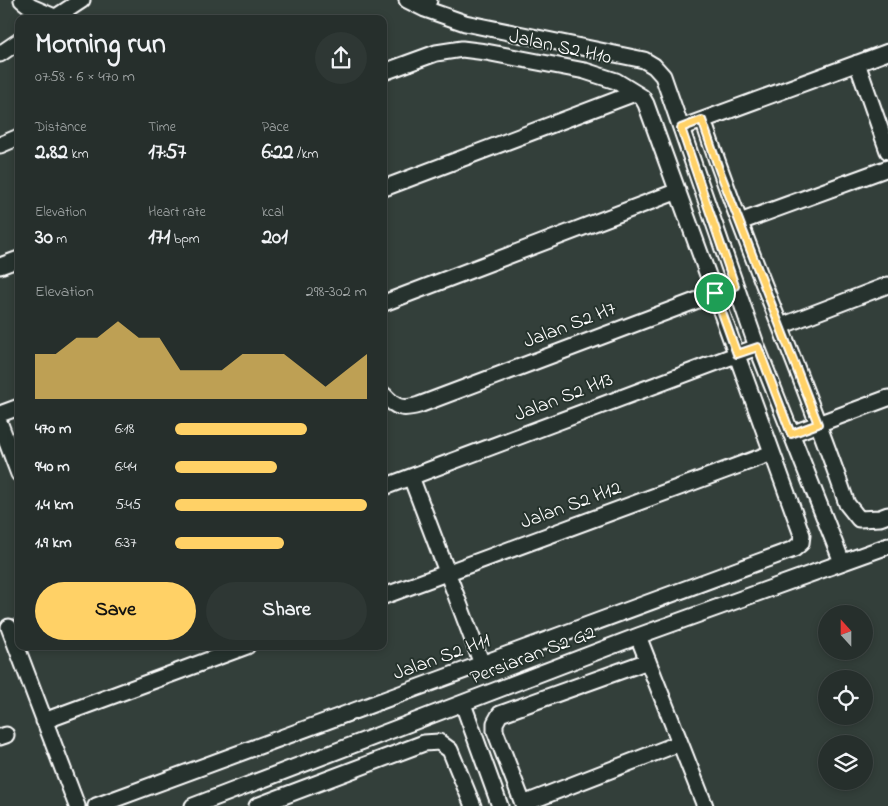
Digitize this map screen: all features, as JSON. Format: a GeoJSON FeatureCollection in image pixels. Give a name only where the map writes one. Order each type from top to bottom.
{"type":"FeatureCollection","features":[{"type":"Feature","properties":{"kind":"street"},"geometry":{"type":"LineString","coordinates":[[22,0],[31,7],[48,15]]}},
{"type":"Feature","properties":{"kind":"street"},"geometry":{"type":"LineString","coordinates":[[60,15],[82,0]]}},
{"type":"Feature","properties":{"kind":"street"},"geometry":{"type":"LineString","coordinates":[[407,0],[427,5],[465,23],[644,60],[654,66],[663,76],[735,286],[842,562]]}},
{"type":"Feature","properties":{"kind":"street"},"geometry":{"type":"LineString","coordinates":[[0,54],[15,44]]}},
{"type":"Feature","properties":{"kind":"street","name":"Jalan S2 H10"},"geometry":{"type":"LineString","coordinates":[[387,71],[436,53],[462,49],[585,71],[616,80],[642,97],[678,191],[802,535],[801,543]]}},
{"type":"Feature","properties":{"kind":"street"},"geometry":{"type":"LineString","coordinates":[[681,128],[888,52]]}},
{"type":"Feature","properties":{"kind":"street"},"geometry":{"type":"LineString","coordinates":[[857,63],[888,151]]}},
{"type":"Feature","properties":{"kind":"street"},"geometry":{"type":"LineString","coordinates":[[387,187],[635,93]]}},
{"type":"Feature","properties":{"kind":"street"},"geometry":{"type":"LineString","coordinates":[[702,120],[720,172],[781,326],[813,426],[847,504],[859,518],[880,518],[888,515]]}},
{"type":"Feature","properties":{"kind":"street"},"geometry":{"type":"LineString","coordinates":[[0,144],[15,138]]}},
{"type":"Feature","properties":{"kind":"street"},"geometry":{"type":"LineString","coordinates":[[740,222],[888,168]]}},
{"type":"Feature","properties":{"kind":"street"},"geometry":{"type":"LineString","coordinates":[[387,302],[678,191]]}},
{"type":"Feature","properties":{"kind":"street"},"geometry":{"type":"LineString","coordinates":[[0,266],[15,260]]}},
{"type":"Feature","properties":{"kind":"street"},"geometry":{"type":"LineString","coordinates":[[781,326],[888,285]]}},
{"type":"Feature","properties":{"kind":"street","name":"Jalan S2 H7"},"geometry":{"type":"LineString","coordinates":[[387,398],[399,407],[407,408],[419,405],[735,286]]}},
{"type":"Feature","properties":{"kind":"street","name":"Jalan S2 H13"},"geometry":{"type":"LineString","coordinates":[[387,486],[758,347]]}},
{"type":"Feature","properties":{"kind":"street"},"geometry":{"type":"LineString","coordinates":[[791,434],[888,398]]}},
{"type":"Feature","properties":{"kind":"street"},"geometry":{"type":"LineString","coordinates":[[0,414],[15,408]]}},
{"type":"Feature","properties":{"kind":"street"},"geometry":{"type":"LineString","coordinates":[[0,424],[15,463]]}},
{"type":"Feature","properties":{"kind":"street","name":"Jalan S2 H12"},"geometry":{"type":"LineString","coordinates":[[387,595],[772,453]]}},
{"type":"Feature","properties":{"kind":"street"},"geometry":{"type":"LineString","coordinates":[[411,476],[482,664]]}},
{"type":"Feature","properties":{"kind":"street","name":"Jalan S2 H11"},"geometry":{"type":"LineString","coordinates":[[96,806],[794,549],[801,543]]}},
{"type":"Feature","properties":{"kind":"street","name":"Persiaran S2 G2"},"geometry":{"type":"LineString","coordinates":[[197,805],[638,636],[888,546]]}},
{"type":"Feature","properties":{"kind":"street"},"geometry":{"type":"LineString","coordinates":[[9,627],[15,643]]}},
{"type":"Feature","properties":{"kind":"street"},"geometry":{"type":"LineString","coordinates":[[638,636],[705,806]]}},
{"type":"Feature","properties":{"kind":"street"},"geometry":{"type":"LineString","coordinates":[[18,650],[77,806]]}},
{"type":"Feature","properties":{"kind":"street"},"geometry":{"type":"LineString","coordinates":[[44,721],[236,650]]}},
{"type":"Feature","properties":{"kind":"street"},"geometry":{"type":"LineString","coordinates":[[648,661],[500,714],[495,723],[495,731],[523,805],[680,743]]}},
{"type":"Feature","properties":{"kind":"street"},"geometry":{"type":"LineString","coordinates":[[463,704],[500,806]]}},
{"type":"Feature","properties":{"kind":"street"},"geometry":{"type":"LineString","coordinates":[[256,806],[424,743],[439,742],[450,750],[472,806]]}},
{"type":"Feature","properties":{"kind":"route"},"geometry":{"type":"LineString","coordinates":[[702,120],[720,172],[818,424],[791,434],[758,347],[737,354],[715,293],[735,286],[681,128],[702,120]]}}]}
